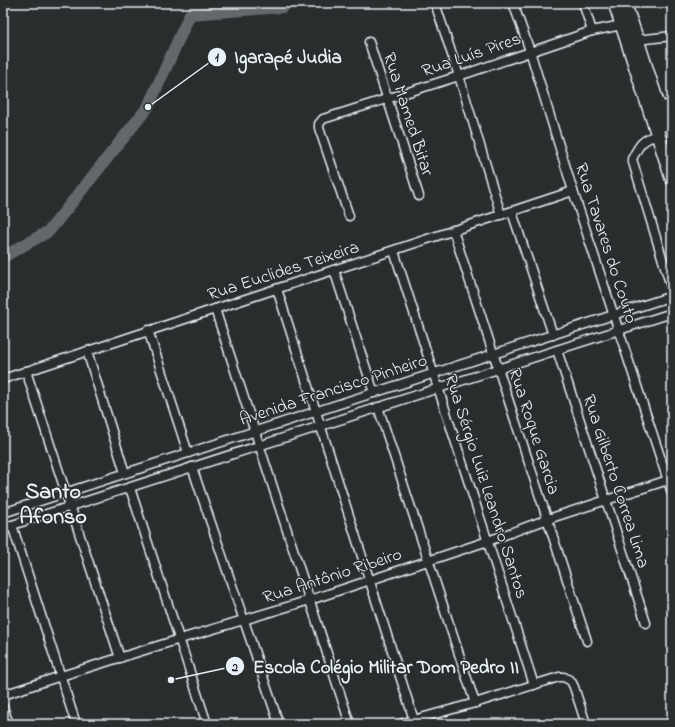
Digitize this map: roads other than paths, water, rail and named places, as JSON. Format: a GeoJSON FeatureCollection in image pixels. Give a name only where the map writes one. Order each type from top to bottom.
{"type":"FeatureCollection","features":[{"type":"Feature","properties":{"kind":"highway"},"geometry":{"type":"LineString","coordinates":[[615,3],[672,178]]}},
{"type":"Feature","properties":{"kind":"highway"},"geometry":{"type":"LineString","coordinates":[[624,3],[672,151]]}},
{"type":"Feature","properties":{"kind":"street"},"geometry":{"type":"LineString","coordinates":[[434,3],[459,76],[501,215]]}},
{"type":"Feature","properties":{"kind":"street","name":"Rua Tavares do Couto"},"geometry":{"type":"LineString","coordinates":[[513,3],[530,51],[573,192],[672,493]]}},
{"type":"Feature","properties":{"kind":"street"},"geometry":{"type":"LineString","coordinates":[[583,3],[592,31]]}},
{"type":"Feature","properties":{"kind":"street","name":"Rua Luís Pires"},"geometry":{"type":"LineString","coordinates":[[349,216],[319,126],[323,119],[459,76],[592,31],[622,25]]}},
{"type":"Feature","properties":{"kind":"street"},"geometry":{"type":"LineString","coordinates":[[637,40],[672,36]]}},
{"type":"Feature","properties":{"kind":"street","name":"Rua Mamed Bitar"},"geometry":{"type":"LineString","coordinates":[[369,42],[419,196]]}},
{"type":"Feature","properties":{"kind":"street"},"geometry":{"type":"LineString","coordinates":[[658,107],[672,104]]}},
{"type":"Feature","properties":{"kind":"street"},"geometry":{"type":"LineString","coordinates":[[658,134],[644,140],[638,147],[632,159],[672,290]]}},
{"type":"Feature","properties":{"kind":"street","name":"Rua Euclides Teixeira"},"geometry":{"type":"LineString","coordinates":[[3,378],[573,192]]}},
{"type":"Feature","properties":{"kind":"street"},"geometry":{"type":"LineString","coordinates":[[512,212],[553,335]]}},
{"type":"Feature","properties":{"kind":"street","name":"Rua Roque Garcia"},"geometry":{"type":"LineString","coordinates":[[453,230],[587,641]]}},
{"type":"Feature","properties":{"kind":"street","name":"Rua Sérgio Luiz Leandro Santos"},"geometry":{"type":"LineString","coordinates":[[394,250],[534,685]]}},
{"type":"Feature","properties":{"kind":"street"},"geometry":{"type":"LineString","coordinates":[[334,270],[374,393]]}},
{"type":"Feature","properties":{"kind":"street"},"geometry":{"type":"LineString","coordinates":[[277,289],[414,720]]}},
{"type":"Feature","properties":{"kind":"street","name":"Avenida Francisco Pinheiro"},"geometry":{"type":"LineString","coordinates":[[4,510],[125,474],[672,296]]}},
{"type":"Feature","properties":{"kind":"street"},"geometry":{"type":"LineString","coordinates":[[215,309],[350,724]]}},
{"type":"Feature","properties":{"kind":"street","name":"Avenida Francisco Pinheiro"},"geometry":{"type":"LineString","coordinates":[[3,528],[672,313]]}},
{"type":"Feature","properties":{"kind":"street"},"geometry":{"type":"LineString","coordinates":[[148,330],[188,453]]}},
{"type":"Feature","properties":{"kind":"street","name":"Rua Gilberto Correa Lima"},"geometry":{"type":"LineString","coordinates":[[557,350],[646,623]]}},
{"type":"Feature","properties":{"kind":"street"},"geometry":{"type":"LineString","coordinates":[[87,351],[125,474]]}},
{"type":"Feature","properties":{"kind":"street"},"geometry":{"type":"LineString","coordinates":[[26,371],[120,658]]}},
{"type":"Feature","properties":{"kind":"street"},"geometry":{"type":"LineString","coordinates":[[378,407],[475,703]]}},
{"type":"Feature","properties":{"kind":"street"},"geometry":{"type":"LineString","coordinates":[[192,467],[279,724]]}},
{"type":"Feature","properties":{"kind":"street","name":"Rua Antônio Ribeiro"},"geometry":{"type":"LineString","coordinates":[[3,695],[310,600],[668,480]]}},
{"type":"Feature","properties":{"kind":"street"},"geometry":{"type":"LineString","coordinates":[[130,488],[207,724]]}},
{"type":"Feature","properties":{"kind":"street"},"geometry":{"type":"LineString","coordinates":[[12,526],[76,724]]}},
{"type":"Feature","properties":{"kind":"street"},"geometry":{"type":"LineString","coordinates":[[399,724],[414,720],[425,720],[475,703],[564,677],[571,681],[574,687],[586,724]]}},
{"type":"Feature","properties":{"kind":"street"},"geometry":{"type":"LineString","coordinates":[[3,708],[9,724]]}},
{"type":"Feature","properties":{"kind":"waterway"},"geometry":{"type":"LineString","coordinates":[[3,257],[49,231],[148,107],[190,14],[283,7],[284,3]]}},
{"type":"Feature","properties":{"kind":"place","name":"Igarapé Judia"},"geometry":{"type":"Point","coordinates":[148,107]}},
{"type":"Feature","properties":{"kind":"place","name":"Escola Colégio Militar Dom Pedro II"},"geometry":{"type":"Point","coordinates":[171,680]}},
{"type":"Feature","properties":{"kind":"district","name":"Santo Afonso"},"geometry":{"type":"Point","coordinates":[53,502]}}]}
